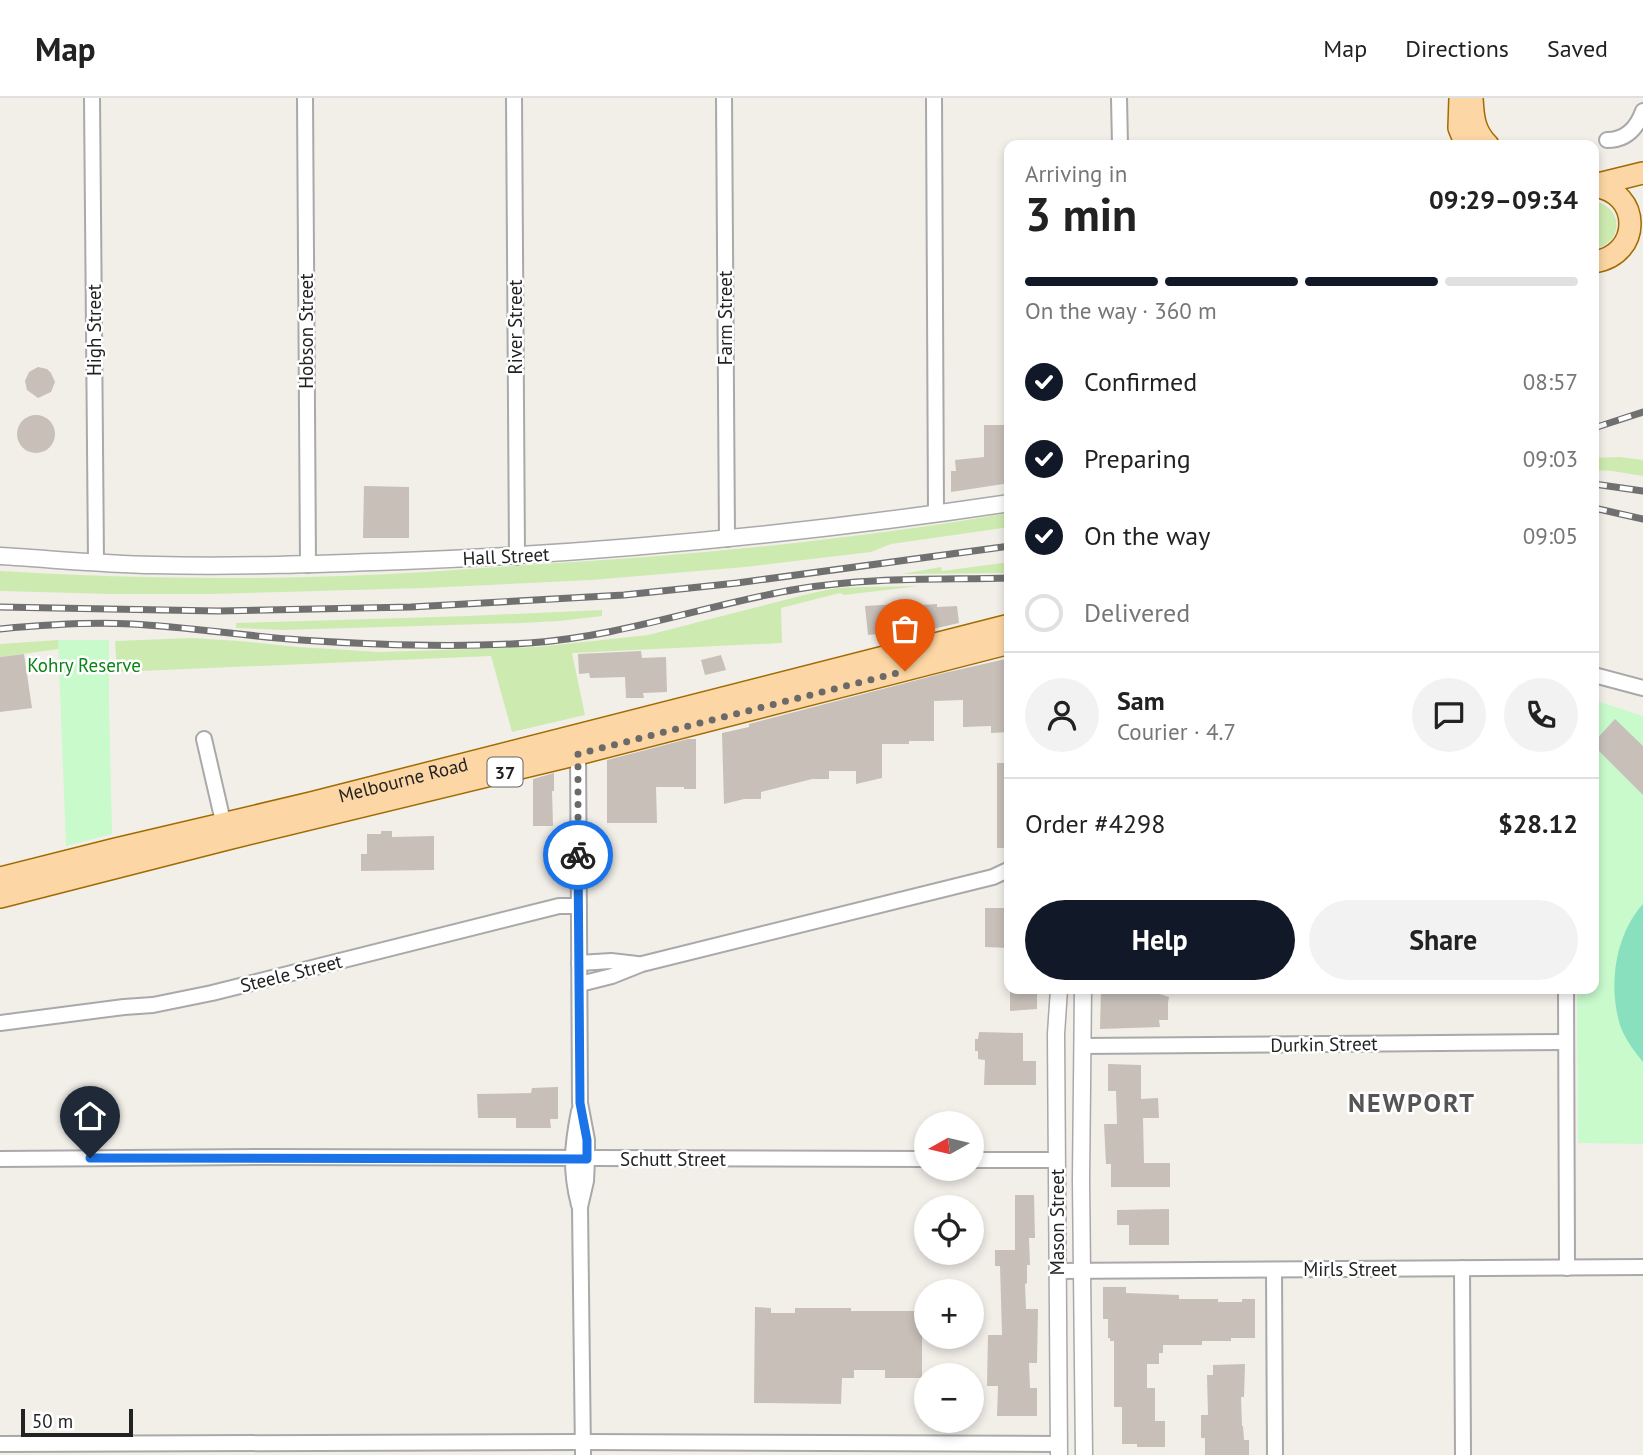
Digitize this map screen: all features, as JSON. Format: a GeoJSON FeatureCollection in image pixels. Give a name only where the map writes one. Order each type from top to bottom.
{"type":"FeatureCollection","features":[{"type":"Feature","properties":{"kind":"main road"},"geometry":{"type":"LineString","coordinates":[[1460,98],[1462,140]]}},
{"type":"Feature","properties":{"kind":"main road"},"geometry":{"type":"LineString","coordinates":[[1472,98],[1476,129],[1484,140]]}},
{"type":"Feature","properties":{"kind":"main road"},"geometry":{"type":"LineString","coordinates":[[1599,185],[1643,173]]}},
{"type":"Feature","properties":{"kind":"main road"},"geometry":{"type":"LineString","coordinates":[[1599,187],[1612,191],[1623,201],[1630,219],[1629,234]]}},
{"type":"Feature","properties":{"kind":"main road"},"geometry":{"type":"LineString","coordinates":[[1599,263],[1620,249],[1643,206]]}},
{"type":"Feature","properties":{"kind":"main road","name":"Melbourne Road"},"geometry":{"type":"LineString","coordinates":[[578,745],[1004,627]]}},
{"type":"Feature","properties":{"kind":"main road","name":"Melbourne Road"},"geometry":{"type":"LineString","coordinates":[[0,897],[225,831],[1004,644]]}},
{"type":"Feature","properties":{"kind":"main road","name":"Melbourne Road"},"geometry":{"type":"LineString","coordinates":[[0,878],[116,849],[225,831]]}},
{"type":"Feature","properties":{"kind":"street","name":"High Street"},"geometry":{"type":"LineString","coordinates":[[92,98],[96,562]]}},
{"type":"Feature","properties":{"kind":"street","name":"Hobson Street"},"geometry":{"type":"LineString","coordinates":[[305,98],[308,565]]}},
{"type":"Feature","properties":{"kind":"street","name":"River Street"},"geometry":{"type":"LineString","coordinates":[[514,98],[517,556]]}},
{"type":"Feature","properties":{"kind":"street","name":"Farm Street"},"geometry":{"type":"LineString","coordinates":[[724,98],[727,539]]}},
{"type":"Feature","properties":{"kind":"street"},"geometry":{"type":"LineString","coordinates":[[934,98],[936,514]]}},
{"type":"Feature","properties":{"kind":"street"},"geometry":{"type":"LineString","coordinates":[[1119,98],[1120,140]]}},
{"type":"Feature","properties":{"kind":"street"},"geometry":{"type":"LineString","coordinates":[[1608,140],[1627,135],[1639,121],[1643,111]]}},
{"type":"Feature","properties":{"kind":"street","name":"Hall Street"},"geometry":{"type":"LineString","coordinates":[[0,556],[153,565],[308,565],[517,556],[727,539],[1004,504]]}},
{"type":"Feature","properties":{"kind":"street"},"geometry":{"type":"LineString","coordinates":[[1599,676],[1643,688]]}},
{"type":"Feature","properties":{"kind":"street"},"geometry":{"type":"LineString","coordinates":[[204,739],[225,831]]}},
{"type":"Feature","properties":{"kind":"street"},"geometry":{"type":"LineString","coordinates":[[578,745],[580,1103],[573,1140],[580,1159],[573,1180],[580,1207],[583,1449]]}},
{"type":"Feature","properties":{"kind":"street"},"geometry":{"type":"LineString","coordinates":[[993,877],[1004,872]]}},
{"type":"Feature","properties":{"kind":"street"},"geometry":{"type":"LineString","coordinates":[[580,984],[612,976],[642,964],[1004,876]]}},
{"type":"Feature","properties":{"kind":"street","name":"Steele Street"},"geometry":{"type":"LineString","coordinates":[[0,1023],[153,1005],[212,993],[559,906],[579,905]]}},
{"type":"Feature","properties":{"kind":"street"},"geometry":{"type":"LineString","coordinates":[[579,962],[642,964]]}},
{"type":"Feature","properties":{"kind":"street","name":"Mason Street"},"geometry":{"type":"LineString","coordinates":[[1059,994],[1056,1020],[1059,1450]]}},
{"type":"Feature","properties":{"kind":"street","name":"Mason Street"},"geometry":{"type":"LineString","coordinates":[[1083,994],[1084,1455]]}},
{"type":"Feature","properties":{"kind":"street"},"geometry":{"type":"LineString","coordinates":[[1566,994],[1567,1268]]}},
{"type":"Feature","properties":{"kind":"street","name":"Durkin Street"},"geometry":{"type":"LineString","coordinates":[[1082,1046],[1566,1042]]}},
{"type":"Feature","properties":{"kind":"street","name":"Schutt Street"},"geometry":{"type":"LineString","coordinates":[[0,1158],[914,1159]]}},
{"type":"Feature","properties":{"kind":"street"},"geometry":{"type":"LineString","coordinates":[[984,1160],[1057,1160]]}},
{"type":"Feature","properties":{"kind":"street","name":"Mirls Street"},"geometry":{"type":"LineString","coordinates":[[1057,1271],[1643,1267]]}},
{"type":"Feature","properties":{"kind":"street"},"geometry":{"type":"LineString","coordinates":[[1462,1268],[1463,1455]]}},
{"type":"Feature","properties":{"kind":"street"},"geometry":{"type":"LineString","coordinates":[[1274,1270],[1275,1455]]}},
{"type":"Feature","properties":{"kind":"street"},"geometry":{"type":"LineString","coordinates":[[0,1444],[1059,1450]]}},
{"type":"Feature","properties":{"kind":"green space"},"geometry":{"type":"Polygon","coordinates":[[[1599,203],[1611,210],[1616,225],[1611,240],[1599,247],[1599,203]]]}},
{"type":"Feature","properties":{"kind":"green space"},"geometry":{"type":"Polygon","coordinates":[[[1599,458],[1643,460],[1643,476],[1599,470],[1599,458]]]}},
{"type":"Feature","properties":{"kind":"green space"},"geometry":{"type":"Polygon","coordinates":[[[1004,514],[1004,528],[891,544],[871,552],[745,567],[592,580],[212,594],[0,591],[0,571],[214,578],[412,573],[648,557],[890,531],[1004,514]]]}},
{"type":"Feature","properties":{"kind":"green space"},"geometry":{"type":"Polygon","coordinates":[[[1004,563],[1004,573],[902,574],[941,567],[942,571],[1004,563]]]}},
{"type":"Feature","properties":{"kind":"green space"},"geometry":{"type":"Polygon","coordinates":[[[919,586],[844,595],[840,593],[781,608],[782,643],[572,653],[585,715],[512,732],[491,656],[117,672],[115,641],[191,638],[380,652],[537,647],[648,635],[837,588],[919,586]]]}},
{"type":"Feature","properties":{"kind":"green space"},"geometry":{"type":"Polygon","coordinates":[[[602,610],[602,616],[522,623],[283,630],[236,628],[236,623],[602,610]]]}},
{"type":"Feature","properties":{"kind":"green space"},"geometry":{"type":"Polygon","coordinates":[[[58,640],[59,649],[0,657],[0,644],[58,640]]]}},
{"type":"Feature","properties":{"kind":"green space","name":"Kohry Reserve"},"geometry":{"type":"Polygon","coordinates":[[[58,640],[109,640],[112,834],[66,846],[58,640]]]}},
{"type":"Feature","properties":{"kind":"green space"},"geometry":{"type":"Polygon","coordinates":[[[1599,702],[1643,716],[1643,1144],[1578,1143],[1577,994],[1599,994],[1599,702]]]}},
{"type":"Feature","properties":{"kind":"green space"},"geometry":{"type":"Polygon","coordinates":[[[1643,904],[1643,1062],[1620,1025],[1616,1010],[1615,977],[1620,945],[1633,916],[1643,904]]]}},
{"type":"Feature","properties":{"kind":"building"},"geometry":{"type":"Polygon","coordinates":[[[38,367],[47,369],[55,382],[51,392],[38,398],[27,390],[25,381],[29,372],[38,367]]]}},
{"type":"Feature","properties":{"kind":"building"},"geometry":{"type":"Polygon","coordinates":[[[36,415],[49,421],[55,434],[49,447],[36,453],[23,447],[17,434],[23,421],[36,415]]]}},
{"type":"Feature","properties":{"kind":"building"},"geometry":{"type":"Polygon","coordinates":[[[984,425],[1004,425],[1004,484],[951,492],[951,471],[956,471],[955,460],[984,457],[984,425]]]}},
{"type":"Feature","properties":{"kind":"building"},"geometry":{"type":"Polygon","coordinates":[[[364,486],[409,487],[409,538],[363,538],[364,486]]]}},
{"type":"Feature","properties":{"kind":"building"},"geometry":{"type":"Polygon","coordinates":[[[897,604],[900,637],[879,642],[878,634],[868,635],[865,606],[897,604]]]}},
{"type":"Feature","properties":{"kind":"building"},"geometry":{"type":"Polygon","coordinates":[[[937,604],[937,607],[957,606],[959,623],[924,631],[922,605],[937,604]]]}},
{"type":"Feature","properties":{"kind":"building"},"geometry":{"type":"Polygon","coordinates":[[[641,651],[642,658],[666,657],[667,692],[643,693],[644,698],[626,698],[625,677],[590,678],[589,673],[579,674],[578,654],[641,651]]]}},
{"type":"Feature","properties":{"kind":"building"},"geometry":{"type":"Polygon","coordinates":[[[24,654],[32,708],[0,712],[0,657],[24,654]]]}},
{"type":"Feature","properties":{"kind":"building"},"geometry":{"type":"Polygon","coordinates":[[[721,655],[726,670],[705,675],[701,660],[721,655]]]}},
{"type":"Feature","properties":{"kind":"building"},"geometry":{"type":"Polygon","coordinates":[[[1004,659],[1004,732],[991,733],[991,726],[963,727],[963,700],[934,701],[934,741],[882,744],[882,778],[856,784],[856,771],[829,771],[829,779],[812,779],[761,792],[761,799],[744,799],[724,804],[722,733],[1004,659]]]}},
{"type":"Feature","properties":{"kind":"building"},"geometry":{"type":"Polygon","coordinates":[[[1615,719],[1643,746],[1643,795],[1599,751],[1599,737],[1615,719]]]}},
{"type":"Feature","properties":{"kind":"building"},"geometry":{"type":"Polygon","coordinates":[[[696,739],[696,789],[656,787],[657,823],[607,823],[607,760],[696,739]]]}},
{"type":"Feature","properties":{"kind":"building"},"geometry":{"type":"Polygon","coordinates":[[[997,763],[1004,763],[1004,848],[997,848],[997,763]]]}},
{"type":"Feature","properties":{"kind":"building"},"geometry":{"type":"Polygon","coordinates":[[[554,773],[553,826],[533,826],[533,779],[554,773]]]}},
{"type":"Feature","properties":{"kind":"building"},"geometry":{"type":"Polygon","coordinates":[[[381,831],[392,831],[392,837],[434,836],[434,870],[361,871],[361,854],[367,854],[367,834],[381,834],[381,831]]]}},
{"type":"Feature","properties":{"kind":"building"},"geometry":{"type":"Polygon","coordinates":[[[985,908],[1004,908],[1004,948],[985,947],[985,908]]]}},
{"type":"Feature","properties":{"kind":"building"},"geometry":{"type":"Polygon","coordinates":[[[1010,994],[1037,994],[1037,1009],[1010,1011],[1010,994]]]}},
{"type":"Feature","properties":{"kind":"building"},"geometry":{"type":"Polygon","coordinates":[[[1101,994],[1159,994],[1169,997],[1168,1020],[1159,1020],[1160,1027],[1100,1029],[1101,994]]]}},
{"type":"Feature","properties":{"kind":"building"},"geometry":{"type":"Polygon","coordinates":[[[979,1032],[1023,1033],[1023,1061],[1036,1061],[1036,1085],[984,1085],[985,1060],[978,1059],[978,1051],[975,1051],[975,1039],[978,1039],[979,1032]]]}},
{"type":"Feature","properties":{"kind":"building"},"geometry":{"type":"Polygon","coordinates":[[[1108,1064],[1141,1065],[1141,1099],[1158,1098],[1159,1118],[1143,1118],[1144,1163],[1170,1163],[1170,1187],[1111,1187],[1111,1164],[1106,1164],[1104,1124],[1117,1124],[1116,1091],[1108,1091],[1108,1064]]]}},
{"type":"Feature","properties":{"kind":"building"},"geometry":{"type":"Polygon","coordinates":[[[558,1087],[558,1119],[550,1119],[551,1128],[516,1128],[516,1118],[478,1118],[477,1094],[531,1093],[532,1088],[558,1087]]]}},
{"type":"Feature","properties":{"kind":"building"},"geometry":{"type":"Polygon","coordinates":[[[1015,1195],[1034,1195],[1035,1238],[1029,1238],[1030,1265],[1027,1265],[1025,1284],[1026,1309],[1038,1309],[1037,1363],[1029,1363],[1030,1388],[1037,1388],[1037,1416],[997,1416],[998,1386],[987,1386],[988,1335],[1002,1335],[1000,1266],[995,1266],[995,1250],[1015,1250],[1015,1195]]]}},
{"type":"Feature","properties":{"kind":"building"},"geometry":{"type":"Polygon","coordinates":[[[1169,1209],[1169,1245],[1129,1245],[1129,1225],[1117,1225],[1117,1210],[1169,1209]]]}},
{"type":"Feature","properties":{"kind":"building"},"geometry":{"type":"Polygon","coordinates":[[[1103,1287],[1126,1287],[1126,1293],[1179,1295],[1179,1299],[1242,1302],[1242,1299],[1255,1299],[1255,1338],[1202,1341],[1202,1345],[1163,1345],[1163,1353],[1159,1353],[1159,1364],[1147,1364],[1147,1388],[1155,1388],[1155,1421],[1165,1421],[1165,1447],[1122,1444],[1122,1407],[1114,1407],[1114,1341],[1108,1338],[1108,1319],[1103,1319],[1103,1287]]]}},
{"type":"Feature","properties":{"kind":"building"},"geometry":{"type":"Polygon","coordinates":[[[755,1307],[771,1308],[771,1313],[795,1313],[795,1308],[914,1311],[914,1349],[922,1349],[922,1363],[914,1363],[914,1378],[885,1378],[885,1370],[854,1370],[854,1378],[842,1378],[841,1404],[754,1403],[755,1307]]]}},
{"type":"Feature","properties":{"kind":"building"},"geometry":{"type":"Polygon","coordinates":[[[1245,1364],[1244,1397],[1241,1397],[1242,1426],[1244,1440],[1249,1440],[1249,1455],[1205,1455],[1205,1438],[1201,1438],[1201,1415],[1208,1415],[1207,1375],[1213,1375],[1213,1365],[1245,1364]]]}},
{"type":"Feature","properties":{"kind":"railway"},"geometry":{"type":"LineString","coordinates":[[1599,426],[1643,412]]}},
{"type":"Feature","properties":{"kind":"railway"},"geometry":{"type":"LineString","coordinates":[[1599,485],[1643,491]]}},
{"type":"Feature","properties":{"kind":"railway"},"geometry":{"type":"LineString","coordinates":[[1599,509],[1643,519]]}},
{"type":"Feature","properties":{"kind":"railway"},"geometry":{"type":"LineString","coordinates":[[0,607],[218,611],[411,607],[624,595],[737,583],[1004,547]]}},
{"type":"Feature","properties":{"kind":"railway"},"geometry":{"type":"LineString","coordinates":[[0,629],[116,623],[329,642],[500,645],[563,640],[597,634],[764,595],[825,585],[1004,578]]}},
{"type":"Feature","properties":{"kind":"way so far"},"geometry":{"type":"LineString","coordinates":[[578,855],[578,754],[905,671]]}},
{"type":"Feature","properties":{"kind":"district","name":"NEWPORT"},"geometry":{"type":"Point","coordinates":[1412,1102]}},
{"type":"Feature","properties":{"kind":"route"},"geometry":{"type":"LineString","coordinates":[[90,1158],[587,1159],[587,1140],[580,1103],[578,855]]}}]}
